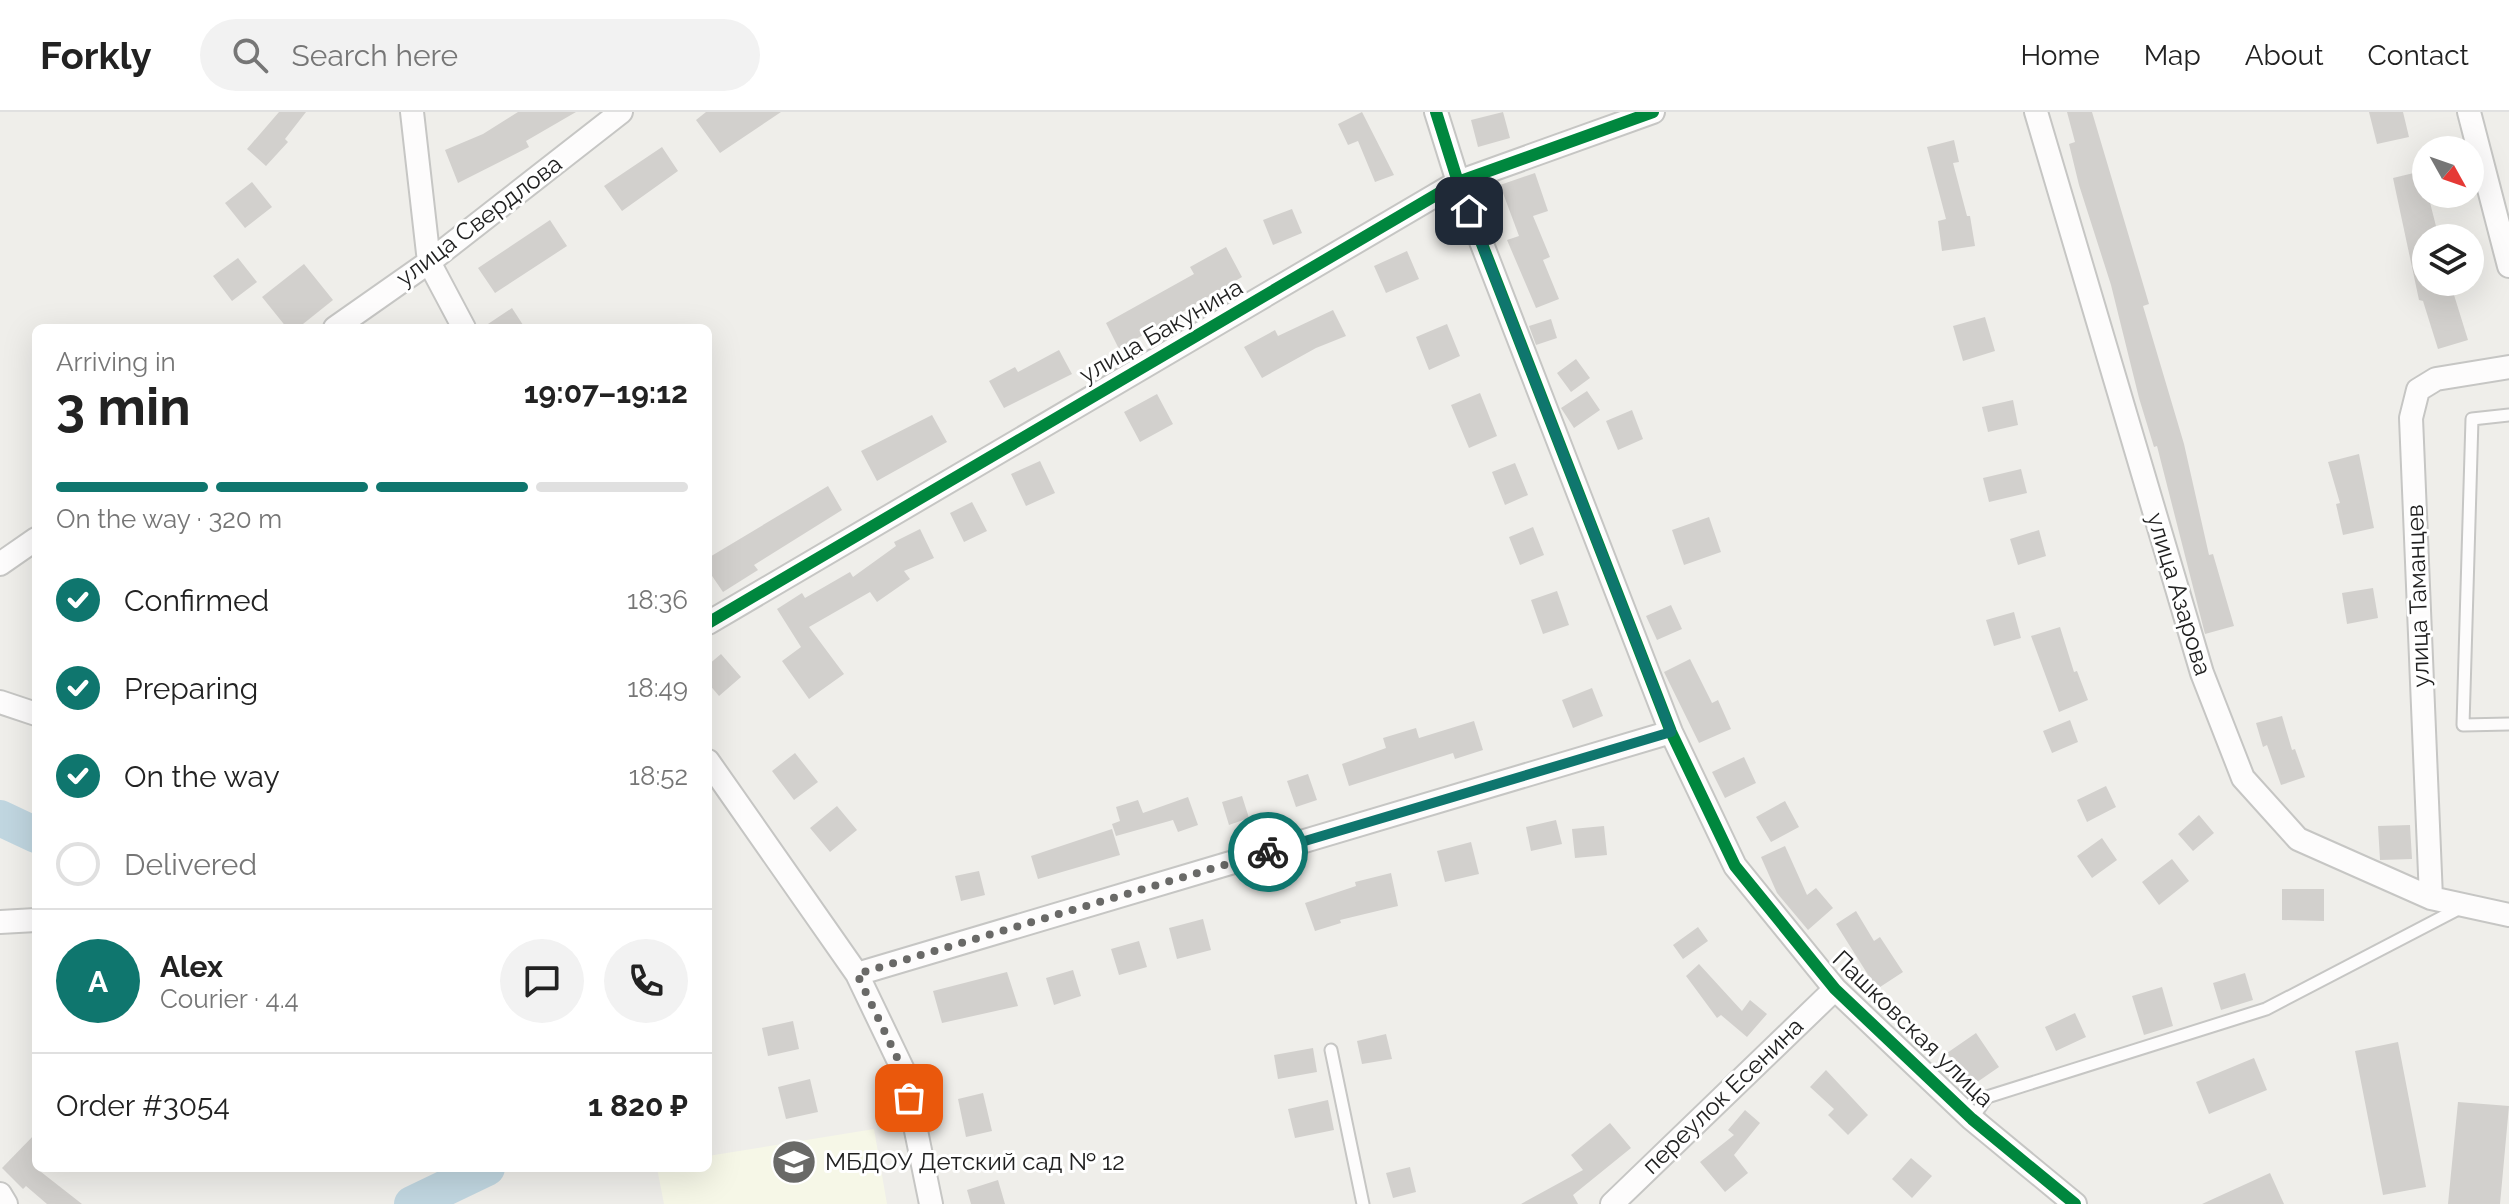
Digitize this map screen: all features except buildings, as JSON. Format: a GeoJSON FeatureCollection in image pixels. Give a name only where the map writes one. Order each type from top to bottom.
{"type":"FeatureCollection","features":[{"type":"Feature","properties":{"kind":"street"},"geometry":{"type":"LineString","coordinates":[[412,112],[429,262],[462,324]]}},
{"type":"Feature","properties":{"kind":"street","name":"улица Свердлова"},"geometry":{"type":"LineString","coordinates":[[341,324],[429,262],[621,112]]}},
{"type":"Feature","properties":{"kind":"street","name":"Пашковская улица"},"geometry":{"type":"LineString","coordinates":[[1436,112],[1458,182],[1671,732],[1735,866],[1835,989],[1972,1119],[2075,1204]]}},
{"type":"Feature","properties":{"kind":"street","name":"улица Бакунина"},"geometry":{"type":"LineString","coordinates":[[712,621],[1458,182],[1653,112]]}},
{"type":"Feature","properties":{"kind":"street","name":"улица Азарова"},"geometry":{"type":"LineString","coordinates":[[2036,112],[2202,673],[2243,778],[2298,839],[2431,898],[2460,908],[2509,915]]}},
{"type":"Feature","properties":{"kind":"street"},"geometry":{"type":"LineString","coordinates":[[2469,112],[2509,266]]}},
{"type":"Feature","properties":{"kind":"street","name":"улица Таманцев"},"geometry":{"type":"LineString","coordinates":[[2431,898],[2411,418],[2418,390],[2436,379],[2509,367]]}},
{"type":"Feature","properties":{"kind":"street"},"geometry":{"type":"LineString","coordinates":[[0,564],[32,542]]}},
{"type":"Feature","properties":{"kind":"street"},"geometry":{"type":"LineString","coordinates":[[0,702],[32,713]]}},
{"type":"Feature","properties":{"kind":"street"},"geometry":{"type":"LineString","coordinates":[[857,974],[1671,732]]}},
{"type":"Feature","properties":{"kind":"street"},"geometry":{"type":"LineString","coordinates":[[712,767],[857,974],[904,1072],[931,1204]]}},
{"type":"Feature","properties":{"kind":"street"},"geometry":{"type":"LineString","coordinates":[[0,922],[32,920]]}},
{"type":"Feature","properties":{"kind":"street","name":"переулок Есенина"},"geometry":{"type":"LineString","coordinates":[[1612,1204],[1835,989]]}},
{"type":"Feature","properties":{"kind":"street"},"geometry":{"type":"LineString","coordinates":[[0,1194],[6,1204]]}},
{"type":"Feature","properties":{"kind":"lane"},"geometry":{"type":"LineString","coordinates":[[2509,415],[2472,419],[2463,725],[2509,724]]}},
{"type":"Feature","properties":{"kind":"lane"},"geometry":{"type":"LineString","coordinates":[[1972,1119],[1987,1097],[2266,1009],[2460,908]]}},
{"type":"Feature","properties":{"kind":"lane"},"geometry":{"type":"LineString","coordinates":[[1331,1050],[1363,1204]]}},
{"type":"Feature","properties":{"kind":"shaded area","name":"МБДОУ Детский сад № 12"},"geometry":{"type":"Polygon","coordinates":[[[874,1129],[887,1204],[664,1204],[658,1172],[712,1172],[712,1155],[874,1129]]]}},
{"type":"Feature","properties":{"kind":"waterway"},"geometry":{"type":"LineString","coordinates":[[0,818],[32,833]]}},
{"type":"Feature","properties":{"kind":"waterway"},"geometry":{"type":"LineString","coordinates":[[412,1204],[479,1172]]}},
{"type":"Feature","properties":{"kind":"cycle path"},"geometry":{"type":"LineString","coordinates":[[1436,112],[1458,182],[1671,732],[1735,866],[1835,989],[1972,1119],[2075,1204]]}},
{"type":"Feature","properties":{"kind":"cycle path"},"geometry":{"type":"LineString","coordinates":[[712,621],[1458,182],[1653,112]]}},
{"type":"Feature","properties":{"kind":"way so far"},"geometry":{"type":"LineString","coordinates":[[909,1098],[904,1072],[857,974],[1268,852]]}},
{"type":"Feature","properties":{"kind":"place","name":"МБДОУ Детский сад № 12"},"geometry":{"type":"Point","coordinates":[794,1162]}},
{"type":"Feature","properties":{"kind":"route"},"geometry":{"type":"LineString","coordinates":[[1268,852],[1671,732],[1469,211]]}}]}
